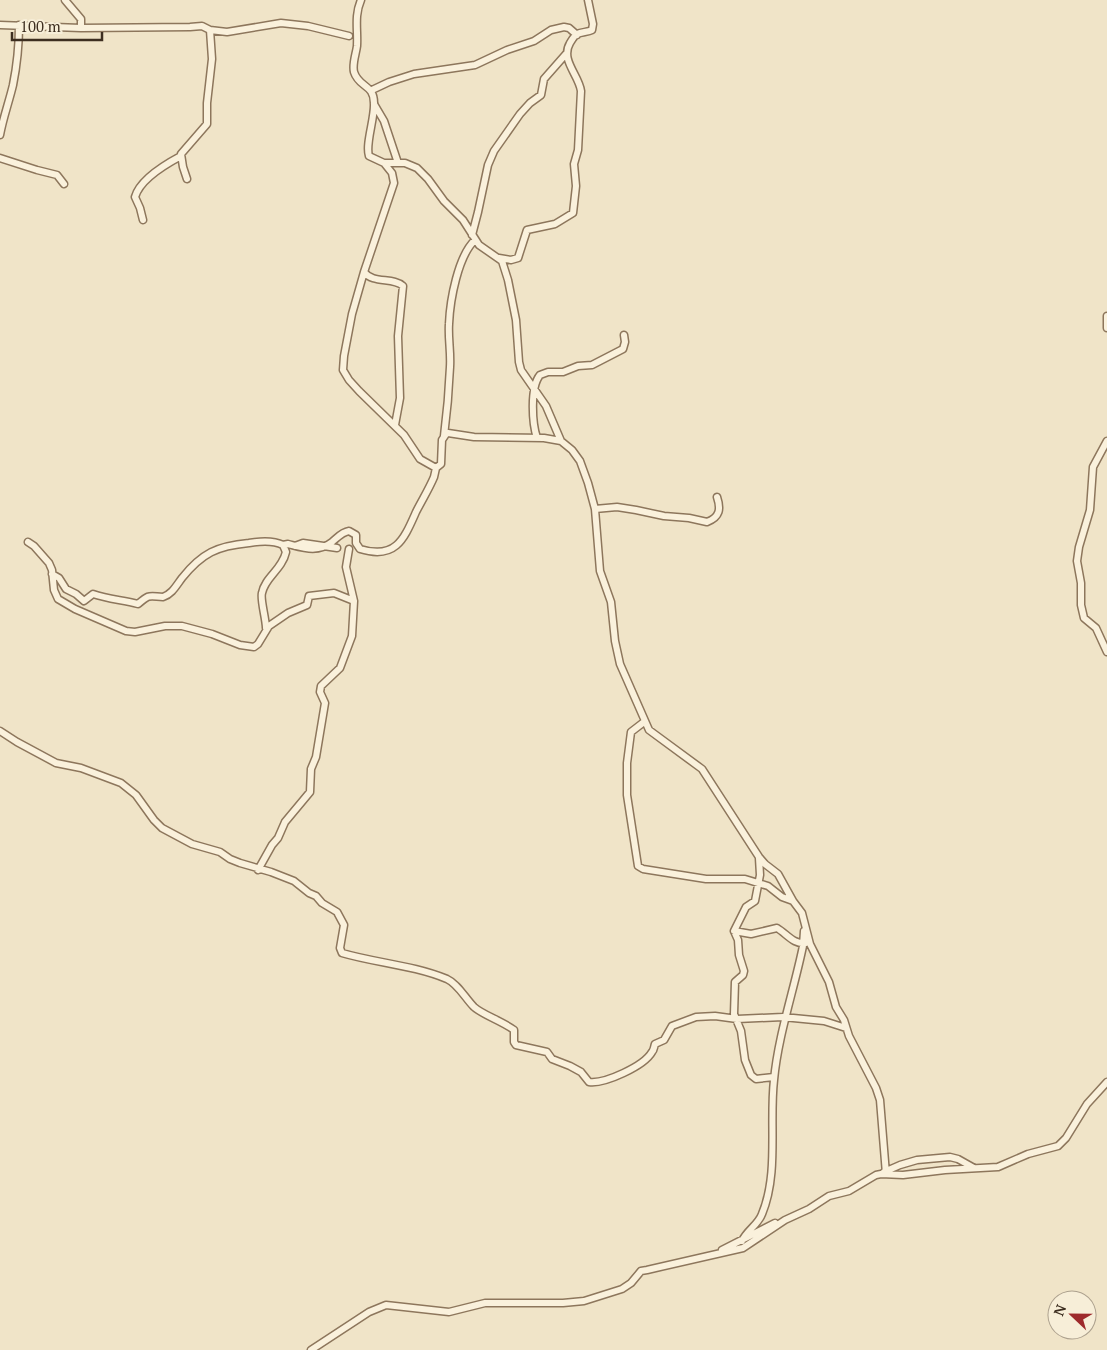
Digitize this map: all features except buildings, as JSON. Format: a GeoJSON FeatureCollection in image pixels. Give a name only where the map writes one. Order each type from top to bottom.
{"type":"FeatureCollection","features":[{"type":"Feature","properties":{"kind":"street"},"geometry":{"type":"LineString","coordinates":[[65,0],[81,18],[81,28]]}},
{"type":"Feature","properties":{"kind":"street"},"geometry":{"type":"LineString","coordinates":[[361,0],[357,11],[354,72],[357,78],[372,90],[374,104],[368,153],[372,159],[384,163],[411,165],[423,174],[444,201],[463,220],[473,237],[484,250],[499,258],[511,260],[518,258],[527,230],[555,224],[573,213],[576,186],[574,164],[578,150],[582,91],[566,54]]}},
{"type":"Feature","properties":{"kind":"street"},"geometry":{"type":"LineString","coordinates":[[285,549],[302,543],[373,552],[384,551],[396,547],[408,532],[430,486],[436,468],[442,460],[449,384],[450,308],[462,260],[473,237],[488,165],[494,150],[520,114],[530,103],[542,95],[544,79],[566,54],[569,45],[577,34],[592,30],[593,24],[588,0]]}},
{"type":"Feature","properties":{"kind":"street"},"geometry":{"type":"LineString","coordinates":[[0,25],[81,28],[190,28],[202,26],[210,30],[227,32],[281,23],[308,26],[350,36]]}},
{"type":"Feature","properties":{"kind":"street"},"geometry":{"type":"LineString","coordinates":[[0,135],[2,120],[13,83],[19,46],[19,25]]}},
{"type":"Feature","properties":{"kind":"street"},"geometry":{"type":"LineString","coordinates":[[372,90],[414,74],[475,65],[507,50],[534,41],[556,28],[569,28],[577,34]]}},
{"type":"Feature","properties":{"kind":"street"},"geometry":{"type":"LineString","coordinates":[[350,36],[356,29]]}},
{"type":"Feature","properties":{"kind":"street"},"geometry":{"type":"LineString","coordinates":[[143,220],[135,197],[136,192],[156,172],[181,156],[207,124],[207,104],[212,59],[210,30]]}},
{"type":"Feature","properties":{"kind":"street"},"geometry":{"type":"LineString","coordinates":[[350,36],[355,57]]}},
{"type":"Feature","properties":{"kind":"street"},"geometry":{"type":"LineString","coordinates":[[374,104],[384,121],[398,163]]}},
{"type":"Feature","properties":{"kind":"street"},"geometry":{"type":"LineString","coordinates":[[181,156],[187,179]]}},
{"type":"Feature","properties":{"kind":"street"},"geometry":{"type":"LineString","coordinates":[[0,158],[57,175],[64,184]]}},
{"type":"Feature","properties":{"kind":"street"},"geometry":{"type":"LineString","coordinates":[[384,163],[392,174],[394,183],[352,314],[343,370],[358,391],[404,435],[420,459],[436,468]]}},
{"type":"Feature","properties":{"kind":"street"},"geometry":{"type":"LineString","coordinates":[[499,258],[504,267],[514,307],[520,366],[550,413],[561,441],[572,450],[580,461],[595,508],[600,571],[611,602],[618,658],[644,722],[653,734],[702,768],[759,857],[780,877],[793,901],[804,916],[807,942],[786,1017],[774,1077],[773,1162],[770,1178],[763,1212],[758,1222],[742,1241]]}},
{"type":"Feature","properties":{"kind":"street"},"geometry":{"type":"LineString","coordinates":[[364,272],[369,277],[399,283],[403,286],[398,336],[400,398],[394,425]]}},
{"type":"Feature","properties":{"kind":"street"},"geometry":{"type":"LineString","coordinates":[[1107,316],[1107,328]]}},
{"type":"Feature","properties":{"kind":"street"},"geometry":{"type":"LineString","coordinates":[[537,438],[534,426],[534,389],[538,377],[543,373],[563,372],[578,366],[592,364],[623,348],[624,336]]}},
{"type":"Feature","properties":{"kind":"street"},"geometry":{"type":"LineString","coordinates":[[444,436],[448,433],[474,437],[537,438],[561,441]]}},
{"type":"Feature","properties":{"kind":"street"},"geometry":{"type":"LineString","coordinates":[[1107,441],[1093,467],[1090,510],[1079,547],[1077,561],[1084,618],[1096,628],[1107,652]]}},
{"type":"Feature","properties":{"kind":"street"},"geometry":{"type":"LineString","coordinates":[[595,508],[617,507],[708,522],[715,518],[720,510],[717,497]]}},
{"type":"Feature","properties":{"kind":"street"},"geometry":{"type":"LineString","coordinates":[[319,549],[343,532],[349,530],[356,534],[356,543],[360,549]]}},
{"type":"Feature","properties":{"kind":"street"},"geometry":{"type":"LineString","coordinates":[[52,574],[59,578],[66,589],[84,601],[93,594],[112,600],[127,600],[138,604],[148,596],[163,597],[170,594],[198,561],[217,549],[261,541],[278,543],[285,549]]}},
{"type":"Feature","properties":{"kind":"street"},"geometry":{"type":"LineString","coordinates":[[28,542],[49,563],[55,595],[64,604],[126,631],[135,632],[159,626],[182,626],[245,646],[254,647],[258,644],[266,628],[288,613],[306,606],[310,596],[334,593],[354,601]]}},
{"type":"Feature","properties":{"kind":"street"},"geometry":{"type":"LineString","coordinates":[[295,546],[326,550],[338,548]]}},
{"type":"Feature","properties":{"kind":"street"},"geometry":{"type":"LineString","coordinates":[[266,628],[262,592],[268,581],[280,567],[285,549]]}},
{"type":"Feature","properties":{"kind":"street"},"geometry":{"type":"LineString","coordinates":[[258,870],[278,838],[285,822],[310,792],[311,769],[316,757],[325,704],[320,688],[340,668],[352,636],[354,601],[346,567],[350,549]]}},
{"type":"Feature","properties":{"kind":"street"},"geometry":{"type":"LineString","coordinates":[[644,722],[631,732],[626,767],[627,796],[637,865],[643,869],[706,879],[742,878],[768,886],[782,897],[793,901]]}},
{"type":"Feature","properties":{"kind":"street"},"geometry":{"type":"LineString","coordinates":[[0,731],[56,763],[81,768],[121,783],[136,796],[162,828],[192,844],[220,852],[230,860],[294,881],[337,912],[344,926],[340,948],[342,953],[365,960],[409,968],[451,981],[477,1009],[502,1021],[514,1030],[514,1042],[516,1045],[547,1052],[552,1059],[581,1072],[589,1082],[606,1081],[644,1060],[652,1052],[655,1044],[664,1040],[673,1025],[696,1017],[715,1016],[737,1019],[786,1017],[824,1021],[846,1028]]}},
{"type":"Feature","properties":{"kind":"street"},"geometry":{"type":"LineString","coordinates":[[734,931],[746,907],[754,902],[760,870],[759,857]]}},
{"type":"Feature","properties":{"kind":"street"},"geometry":{"type":"LineString","coordinates":[[734,931],[751,934],[777,928],[792,940],[807,942]]}},
{"type":"Feature","properties":{"kind":"street"},"geometry":{"type":"LineString","coordinates":[[734,931],[739,941],[739,953],[744,971],[735,982],[734,1012],[745,1060],[751,1075],[756,1079],[774,1077]]}},
{"type":"Feature","properties":{"kind":"street"},"geometry":{"type":"LineString","coordinates":[[807,942],[829,982],[835,1004],[879,1095],[885,1173]]}},
{"type":"Feature","properties":{"kind":"street"},"geometry":{"type":"LineString","coordinates":[[885,1173],[903,1175],[1002,1166],[1028,1154],[1058,1146],[1066,1138],[1087,1104],[1107,1082]]}},
{"type":"Feature","properties":{"kind":"street"},"geometry":{"type":"LineString","coordinates":[[712,1255],[742,1241],[766,1226],[809,1209],[829,1196],[849,1191],[900,1165],[917,1160],[950,1157],[958,1159],[974,1168]]}},
{"type":"Feature","properties":{"kind":"street"},"geometry":{"type":"LineString","coordinates":[[311,1350],[369,1312],[386,1305],[449,1312],[486,1302],[563,1303],[584,1300],[622,1289],[631,1283],[641,1271],[743,1248],[785,1220]]}}]}
